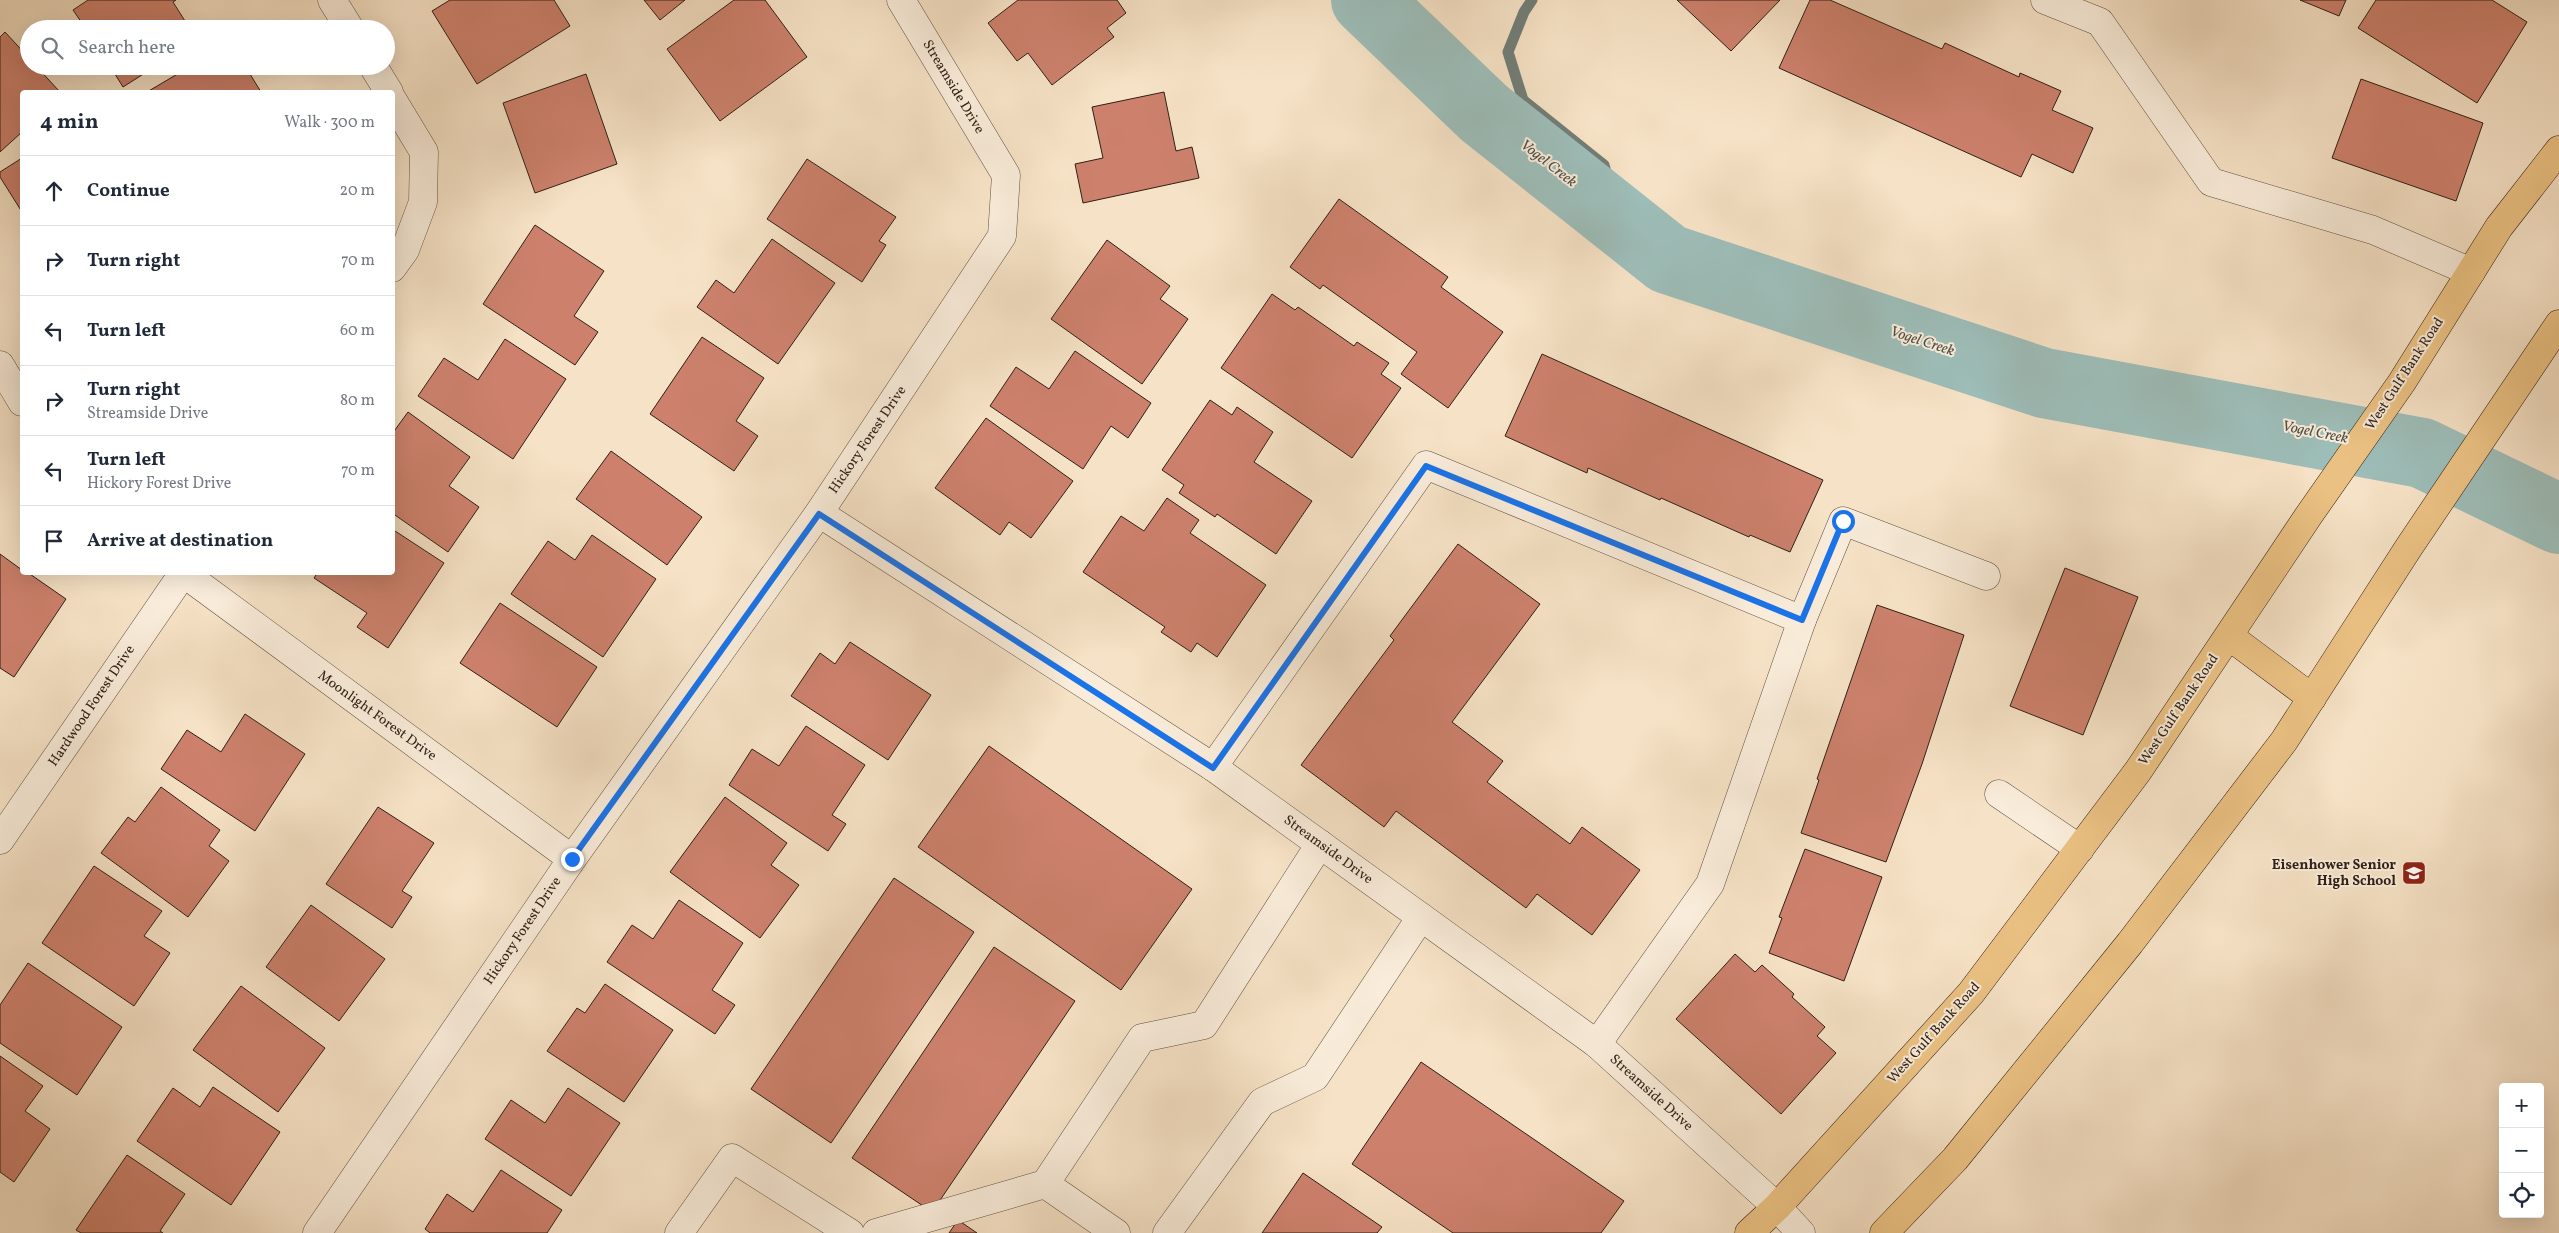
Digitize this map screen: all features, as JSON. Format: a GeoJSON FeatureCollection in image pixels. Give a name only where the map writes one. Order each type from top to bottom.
{"type":"FeatureCollection","features":[{"type":"Feature","properties":{"kind":"main road","name":"West Gulf Bank Road"},"geometry":{"type":"LineString","coordinates":[[1749,1233],[1777,1207],[1971,993],[2138,771],[2309,515],[2402,382],[2499,227],[2559,150]]}},
{"type":"Feature","properties":{"kind":"main road"},"geometry":{"type":"LineString","coordinates":[[1884,1233],[1955,1159],[2130,943],[2284,741],[2409,547],[2559,324]]}},
{"type":"Feature","properties":{"kind":"main road"},"geometry":{"type":"LineString","coordinates":[[2229,636],[2312,698]]}},
{"type":"Feature","properties":{"kind":"street"},"geometry":{"type":"LineString","coordinates":[[332,0],[344,20]]}},
{"type":"Feature","properties":{"kind":"street","name":"Streamside Drive"},"geometry":{"type":"LineString","coordinates":[[901,0],[1006,175]]}},
{"type":"Feature","properties":{"kind":"street"},"geometry":{"type":"LineString","coordinates":[[2045,0],[2100,22],[2211,182],[2373,230],[2471,272]]}},
{"type":"Feature","properties":{"kind":"street"},"geometry":{"type":"LineString","coordinates":[[378,75],[387,90]]}},
{"type":"Feature","properties":{"kind":"street"},"geometry":{"type":"LineString","coordinates":[[395,104],[424,152],[423,202],[405,250],[395,264]]}},
{"type":"Feature","properties":{"kind":"street","name":"Hickory Forest Drive"},"geometry":{"type":"LineString","coordinates":[[317,1233],[572,859],[819,514],[1002,236],[1006,175]]}},
{"type":"Feature","properties":{"kind":"street"},"geometry":{"type":"LineString","coordinates":[[0,365],[20,399]]}},
{"type":"Feature","properties":{"kind":"street"},"geometry":{"type":"LineString","coordinates":[[1213,768],[1426,466],[1802,620]]}},
{"type":"Feature","properties":{"kind":"street","name":"Streamside Drive"},"geometry":{"type":"LineString","coordinates":[[819,514],[1213,768],[1597,1044],[1777,1207],[1801,1233]]}},
{"type":"Feature","properties":{"kind":"street"},"geometry":{"type":"LineString","coordinates":[[1597,1044],[1710,884],[1802,620],[1843,521],[1986,576]]}},
{"type":"Feature","properties":{"kind":"street","name":"Hardwood Forest Drive"},"geometry":{"type":"LineString","coordinates":[[0,840],[182,575]]}},
{"type":"Feature","properties":{"kind":"street","name":"Moonlight Forest Drive"},"geometry":{"type":"LineString","coordinates":[[186,575],[572,859]]}},
{"type":"Feature","properties":{"kind":"street"},"geometry":{"type":"LineString","coordinates":[[1999,794],[2080,848]]}},
{"type":"Feature","properties":{"kind":"street"},"geometry":{"type":"LineString","coordinates":[[876,1233],[1045,1184],[1142,1038],[1204,1025],[1320,844]]}},
{"type":"Feature","properties":{"kind":"street"},"geometry":{"type":"LineString","coordinates":[[1168,1233],[1262,1102],[1316,1077],[1421,917]]}},
{"type":"Feature","properties":{"kind":"street"},"geometry":{"type":"LineString","coordinates":[[679,1233],[732,1158],[839,1230]]}},
{"type":"Feature","properties":{"kind":"street"},"geometry":{"type":"LineString","coordinates":[[1045,1184],[1116,1233]]}},
{"type":"Feature","properties":{"kind":"building"},"geometry":{"type":"Polygon","coordinates":[[[88,0],[176,0],[173,2],[184,20],[80,20],[73,10],[88,0]]]}},
{"type":"Feature","properties":{"kind":"building"},"geometry":{"type":"Polygon","coordinates":[[[450,0],[554,0],[570,26],[477,84],[432,11],[450,0]]]}},
{"type":"Feature","properties":{"kind":"building"},"geometry":{"type":"Polygon","coordinates":[[[644,0],[685,0],[660,20],[644,0]]]}},
{"type":"Feature","properties":{"kind":"building"},"geometry":{"type":"Polygon","coordinates":[[[734,0],[765,0],[807,57],[720,121],[667,49],[734,0]]]}},
{"type":"Feature","properties":{"kind":"building"},"geometry":{"type":"Polygon","coordinates":[[[1018,0],[1117,0],[1126,13],[1107,28],[1114,37],[1052,85],[1028,53],[1017,61],[988,23],[1018,0]]]}},
{"type":"Feature","properties":{"kind":"building"},"geometry":{"type":"Polygon","coordinates":[[[1677,0],[1780,0],[1731,51],[1677,0]]]}},
{"type":"Feature","properties":{"kind":"building"},"geometry":{"type":"Polygon","coordinates":[[[1810,0],[1830,0],[1942,49],[1945,43],[2019,77],[2020,73],[2061,91],[2052,110],[2093,128],[2073,173],[2032,154],[2021,177],[1779,68],[1810,0]]]}},
{"type":"Feature","properties":{"kind":"building"},"geometry":{"type":"Polygon","coordinates":[[[2300,0],[2346,0],[2339,16],[2300,0]]]}},
{"type":"Feature","properties":{"kind":"building"},"geometry":{"type":"Polygon","coordinates":[[[2376,0],[2492,0],[2527,22],[2477,103],[2358,28],[2376,0]]]}},
{"type":"Feature","properties":{"kind":"building"},"geometry":{"type":"Polygon","coordinates":[[[5,32],[20,48],[20,75],[44,75],[58,90],[20,90],[20,134],[0,152],[0,37],[5,32]]]}},
{"type":"Feature","properties":{"kind":"building"},"geometry":{"type":"Polygon","coordinates":[[[586,74],[617,164],[535,193],[503,103],[586,74]]]}},
{"type":"Feature","properties":{"kind":"building"},"geometry":{"type":"Polygon","coordinates":[[[116,75],[142,75],[123,87],[116,75]]]}},
{"type":"Feature","properties":{"kind":"building"},"geometry":{"type":"Polygon","coordinates":[[[176,75],[251,75],[260,90],[150,90],[176,75]]]}},
{"type":"Feature","properties":{"kind":"building"},"geometry":{"type":"Polygon","coordinates":[[[2361,79],[2483,123],[2456,201],[2332,158],[2361,79]]]}},
{"type":"Feature","properties":{"kind":"building"},"geometry":{"type":"Polygon","coordinates":[[[1164,92],[1176,151],[1192,147],[1199,178],[1083,203],[1075,164],[1103,158],[1092,107],[1164,92]]]}},
{"type":"Feature","properties":{"kind":"building"},"geometry":{"type":"Polygon","coordinates":[[[20,159],[20,209],[0,177],[0,172],[20,159]]]}},
{"type":"Feature","properties":{"kind":"building"},"geometry":{"type":"Polygon","coordinates":[[[807,159],[896,217],[879,241],[886,245],[862,282],[767,219],[807,159]]]}},
{"type":"Feature","properties":{"kind":"building"},"geometry":{"type":"Polygon","coordinates":[[[1339,199],[1448,277],[1441,287],[1503,332],[1448,408],[1401,374],[1417,352],[1323,285],[1320,289],[1290,267],[1339,199]]]}},
{"type":"Feature","properties":{"kind":"building"},"geometry":{"type":"Polygon","coordinates":[[[535,225],[604,271],[574,316],[598,332],[575,365],[483,304],[535,225]]]}},
{"type":"Feature","properties":{"kind":"building"},"geometry":{"type":"Polygon","coordinates":[[[772,239],[835,283],[778,364],[697,307],[716,280],[734,293],[772,239]]]}},
{"type":"Feature","properties":{"kind":"building"},"geometry":{"type":"Polygon","coordinates":[[[1107,240],[1170,286],[1160,299],[1188,319],[1142,384],[1051,319],[1107,240]]]}},
{"type":"Feature","properties":{"kind":"building"},"geometry":{"type":"Polygon","coordinates":[[[1272,294],[1295,310],[1298,307],[1354,346],[1357,342],[1389,363],[1381,374],[1401,388],[1352,458],[1221,368],[1272,294]]]}},
{"type":"Feature","properties":{"kind":"building"},"geometry":{"type":"Polygon","coordinates":[[[702,337],[764,378],[736,421],[758,436],[734,471],[650,414],[702,337]]]}},
{"type":"Feature","properties":{"kind":"building"},"geometry":{"type":"Polygon","coordinates":[[[505,339],[566,379],[513,459],[418,396],[444,358],[478,380],[505,339]]]}},
{"type":"Feature","properties":{"kind":"building"},"geometry":{"type":"Polygon","coordinates":[[[1075,351],[1151,403],[1128,438],[1111,426],[1083,469],[990,406],[1016,367],[1049,389],[1075,351]]]}},
{"type":"Feature","properties":{"kind":"building"},"geometry":{"type":"Polygon","coordinates":[[[1542,354],[1823,480],[1790,552],[1750,535],[1749,537],[1661,498],[1660,500],[1588,468],[1587,473],[1505,436],[1542,354]]]}},
{"type":"Feature","properties":{"kind":"building"},"geometry":{"type":"Polygon","coordinates":[[[1210,400],[1232,415],[1237,407],[1273,432],[1254,462],[1312,501],[1276,554],[1217,514],[1215,517],[1179,493],[1184,485],[1162,470],[1210,400]]]}},
{"type":"Feature","properties":{"kind":"building"},"geometry":{"type":"Polygon","coordinates":[[[408,412],[470,457],[449,486],[479,507],[448,552],[395,515],[395,430],[408,412]]]}},
{"type":"Feature","properties":{"kind":"building"},"geometry":{"type":"Polygon","coordinates":[[[986,418],[1073,481],[1031,538],[1009,522],[1000,535],[935,488],[986,418]]]}},
{"type":"Feature","properties":{"kind":"building"},"geometry":{"type":"Polygon","coordinates":[[[611,451],[702,517],[667,565],[576,499],[611,451]]]}},
{"type":"Feature","properties":{"kind":"building"},"geometry":{"type":"Polygon","coordinates":[[[1167,498],[1199,520],[1190,533],[1266,585],[1217,657],[1197,643],[1191,652],[1161,632],[1165,627],[1083,572],[1121,516],[1144,531],[1167,498]]]}},
{"type":"Feature","properties":{"kind":"building"},"geometry":{"type":"Polygon","coordinates":[[[395,531],[444,563],[388,648],[357,627],[367,613],[314,578],[316,575],[395,575],[395,531]]]}},
{"type":"Feature","properties":{"kind":"building"},"geometry":{"type":"Polygon","coordinates":[[[592,535],[656,579],[603,657],[511,594],[548,541],[575,560],[592,535]]]}},
{"type":"Feature","properties":{"kind":"building"},"geometry":{"type":"Polygon","coordinates":[[[1458,544],[1540,604],[1452,722],[1503,761],[1487,782],[1570,844],[1582,827],[1640,870],[1592,935],[1537,894],[1526,908],[1396,811],[1384,827],[1301,765],[1394,640],[1390,636],[1458,544]]]}},
{"type":"Feature","properties":{"kind":"building"},"geometry":{"type":"Polygon","coordinates":[[[0,554],[20,569],[20,575],[31,575],[66,599],[14,677],[0,668],[0,554]]]}},
{"type":"Feature","properties":{"kind":"building"},"geometry":{"type":"Polygon","coordinates":[[[2065,568],[2138,597],[2083,735],[2010,706],[2065,568]]]}},
{"type":"Feature","properties":{"kind":"building"},"geometry":{"type":"Polygon","coordinates":[[[500,603],[597,667],[557,727],[460,663],[500,603]]]}},
{"type":"Feature","properties":{"kind":"building"},"geometry":{"type":"Polygon","coordinates":[[[1877,605],[1964,635],[1922,764],[1886,862],[1801,833],[1819,780],[1817,779],[1877,605]]]}},
{"type":"Feature","properties":{"kind":"building"},"geometry":{"type":"Polygon","coordinates":[[[850,642],[931,695],[888,760],[791,696],[820,653],[835,664],[850,642]]]}},
{"type":"Feature","properties":{"kind":"building"},"geometry":{"type":"Polygon","coordinates":[[[245,714],[305,754],[255,831],[161,769],[187,730],[221,752],[245,714]]]}},
{"type":"Feature","properties":{"kind":"building"},"geometry":{"type":"Polygon","coordinates":[[[806,726],[865,765],[832,815],[846,824],[828,851],[729,785],[752,749],[779,766],[806,726]]]}},
{"type":"Feature","properties":{"kind":"building"},"geometry":{"type":"Polygon","coordinates":[[[989,746],[1192,889],[1121,990],[918,847],[989,746]]]}},
{"type":"Feature","properties":{"kind":"building"},"geometry":{"type":"Polygon","coordinates":[[[161,787],[220,830],[209,846],[229,861],[188,917],[101,853],[128,817],[135,822],[161,787]]]}},
{"type":"Feature","properties":{"kind":"building"},"geometry":{"type":"Polygon","coordinates":[[[725,797],[787,843],[771,865],[799,885],[760,938],[670,872],[725,797]]]}},
{"type":"Feature","properties":{"kind":"building"},"geometry":{"type":"Polygon","coordinates":[[[378,807],[434,843],[402,891],[412,897],[392,928],[326,884],[378,807]]]}},
{"type":"Feature","properties":{"kind":"building"},"geometry":{"type":"Polygon","coordinates":[[[1805,849],[1882,877],[1844,981],[1769,953],[1782,918],[1779,917],[1805,849]]]}},
{"type":"Feature","properties":{"kind":"building"},"geometry":{"type":"Polygon","coordinates":[[[94,866],[162,911],[144,936],[170,953],[134,1006],[42,943],[94,866]]]}},
{"type":"Feature","properties":{"kind":"building"},"geometry":{"type":"Polygon","coordinates":[[[894,878],[974,932],[831,1143],[751,1089],[894,878]]]}},
{"type":"Feature","properties":{"kind":"building"},"geometry":{"type":"Polygon","coordinates":[[[679,900],[743,943],[712,990],[735,1005],[715,1034],[607,962],[632,925],[653,939],[679,900]]]}},
{"type":"Feature","properties":{"kind":"building"},"geometry":{"type":"Polygon","coordinates":[[[311,905],[385,959],[339,1021],[266,967],[311,905]]]}},
{"type":"Feature","properties":{"kind":"building"},"geometry":{"type":"Polygon","coordinates":[[[994,947],[1075,1001],[932,1212],[852,1158],[994,947]]]}},
{"type":"Feature","properties":{"kind":"building"},"geometry":{"type":"Polygon","coordinates":[[[1735,954],[1755,972],[1762,965],[1794,994],[1792,997],[1825,1027],[1817,1036],[1836,1053],[1781,1114],[1676,1019],[1735,954]]]}},
{"type":"Feature","properties":{"kind":"building"},"geometry":{"type":"Polygon","coordinates":[[[28,963],[122,1027],[77,1095],[0,1043],[0,1005],[28,963]]]}},
{"type":"Feature","properties":{"kind":"building"},"geometry":{"type":"Polygon","coordinates":[[[605,984],[673,1030],[624,1102],[547,1051],[577,1008],[585,1013],[605,984]]]}},
{"type":"Feature","properties":{"kind":"building"},"geometry":{"type":"Polygon","coordinates":[[[241,986],[325,1048],[278,1112],[193,1050],[241,986]]]}},
{"type":"Feature","properties":{"kind":"building"},"geometry":{"type":"Polygon","coordinates":[[[0,1056],[43,1086],[25,1111],[50,1129],[14,1182],[0,1172],[0,1056]]]}},
{"type":"Feature","properties":{"kind":"building"},"geometry":{"type":"Polygon","coordinates":[[[1421,1062],[1624,1201],[1601,1233],[1453,1233],[1352,1164],[1421,1062]]]}},
{"type":"Feature","properties":{"kind":"building"},"geometry":{"type":"Polygon","coordinates":[[[213,1087],[280,1132],[231,1205],[137,1141],[173,1088],[200,1107],[213,1087]]]}},
{"type":"Feature","properties":{"kind":"building"},"geometry":{"type":"Polygon","coordinates":[[[568,1088],[620,1123],[571,1196],[485,1139],[511,1100],[545,1123],[568,1088]]]}},
{"type":"Feature","properties":{"kind":"building"},"geometry":{"type":"Polygon","coordinates":[[[127,1155],[185,1194],[160,1231],[163,1233],[81,1233],[76,1230],[127,1155]]]}},
{"type":"Feature","properties":{"kind":"building"},"geometry":{"type":"Polygon","coordinates":[[[501,1170],[562,1210],[547,1233],[430,1233],[425,1229],[447,1194],[473,1212],[501,1170]]]}},
{"type":"Feature","properties":{"kind":"building"},"geometry":{"type":"Polygon","coordinates":[[[1303,1173],[1382,1227],[1377,1233],[1262,1233],[1303,1173]]]}},
{"type":"Feature","properties":{"kind":"building"},"geometry":{"type":"Polygon","coordinates":[[[958,1220],[977,1233],[949,1233],[958,1220]]]}},
{"type":"Feature","properties":{"kind":"waterway","name":"Vogel Creek"},"geometry":{"type":"LineString","coordinates":[[1366,0],[1484,113],[1668,259],[2044,383],[2422,453],[2559,519]]}},
{"type":"Feature","properties":{"kind":"waterway"},"geometry":{"type":"LineString","coordinates":[[1532,0],[1524,12],[1508,52],[1523,100],[1604,165],[1619,220]]}},
{"type":"Feature","properties":{"kind":"place","name":"Eisenhower Senior High School"},"geometry":{"type":"Point","coordinates":[2414,873]}},
{"type":"Feature","properties":{"kind":"route"},"geometry":{"type":"LineString","coordinates":[[572,859],[819,514],[1213,768],[1426,466],[1802,620],[1843,521]]}}]}
